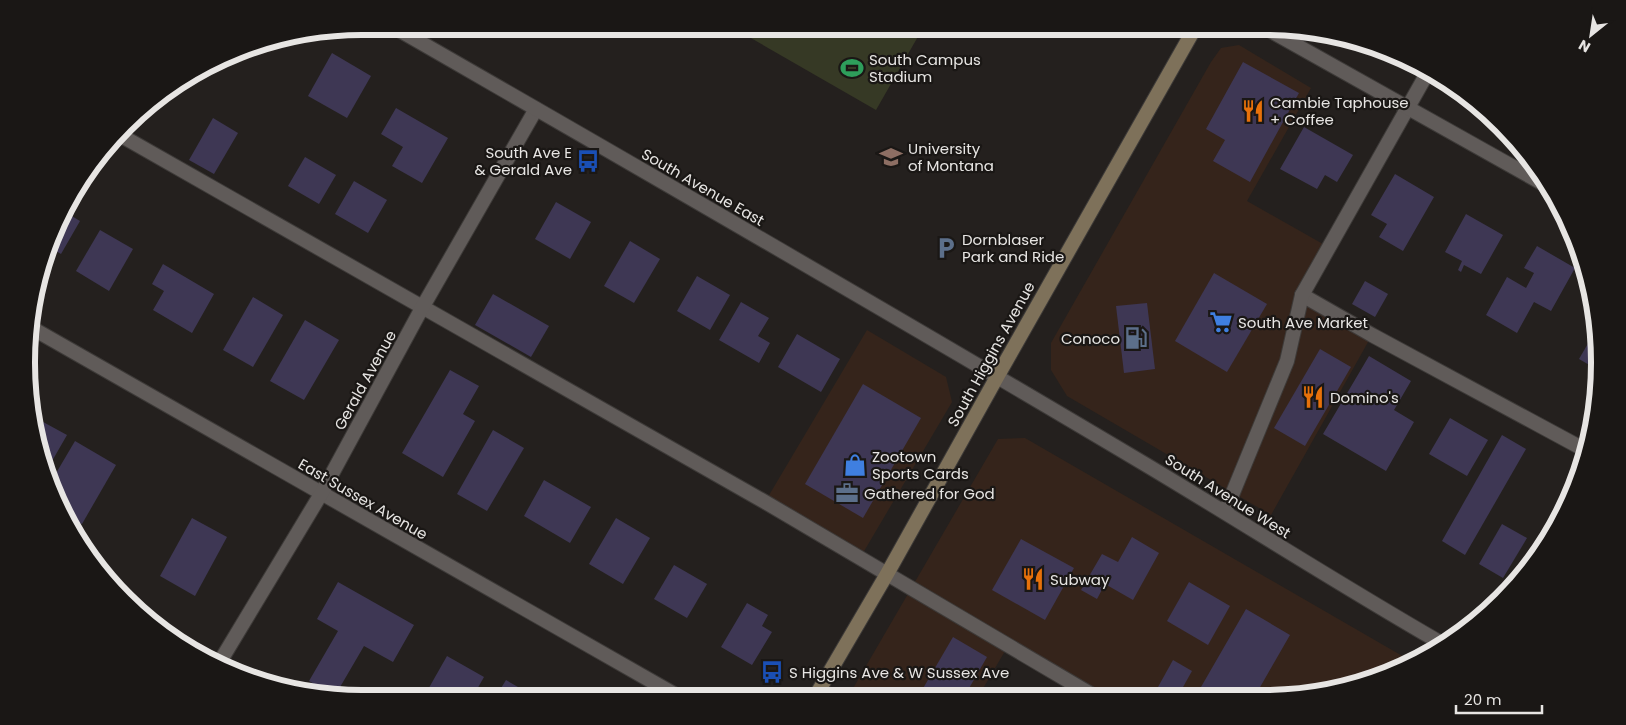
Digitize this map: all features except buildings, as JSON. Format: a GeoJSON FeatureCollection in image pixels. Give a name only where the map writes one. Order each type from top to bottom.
{"type":"FeatureCollection","features":[{"type":"Feature","properties":{"kind":"main road","name":"South Higgins Avenue"},"geometry":{"type":"LineString","coordinates":[[819,690],[887,574],[1191,35]]}},
{"type":"Feature","properties":{"kind":"street","name":"South Avenue East"},"geometry":{"type":"LineString","coordinates":[[408,35],[997,377]]}},
{"type":"Feature","properties":{"kind":"street"},"geometry":{"type":"LineString","coordinates":[[1279,36],[1534,179]]}},
{"type":"Feature","properties":{"kind":"street"},"geometry":{"type":"LineString","coordinates":[[1225,512],[1287,361],[1302,295],[1424,78]]}},
{"type":"Feature","properties":{"kind":"street","name":"Gerald Avenue"},"geometry":{"type":"LineString","coordinates":[[222,658],[322,494],[422,308],[536,109]]}},
{"type":"Feature","properties":{"kind":"street"},"geometry":{"type":"LineString","coordinates":[[125,138],[765,502],[1084,690]]}},
{"type":"Feature","properties":{"kind":"street"},"geometry":{"type":"LineString","coordinates":[[1302,295],[1580,448]]}},
{"type":"Feature","properties":{"kind":"street","name":"East Sussex Avenue"},"geometry":{"type":"LineString","coordinates":[[37,330],[667,690]]}},
{"type":"Feature","properties":{"kind":"street","name":"South Avenue West"},"geometry":{"type":"LineString","coordinates":[[997,377],[1225,512],[1364,600],[1436,640]]}},
{"type":"Feature","properties":{"kind":"shaded area"},"geometry":{"type":"Polygon","coordinates":[[[1239,45],[1311,88],[1247,201],[1330,248],[1303,295],[1372,335],[1271,515],[1067,396],[1051,370],[1051,343],[1211,62],[1221,48],[1239,45]]]}},
{"type":"Feature","properties":{"kind":"shaded area"},"geometry":{"type":"Polygon","coordinates":[[[867,330],[946,377],[952,402],[860,558],[765,502],[867,330]]]}},
{"type":"Feature","properties":{"kind":"shaded area"},"geometry":{"type":"Polygon","coordinates":[[[1025,438],[1405,657],[1369,673],[1327,684],[1306,687],[1264,690],[1084,690],[1008,646],[982,690],[852,690],[998,439],[1025,438]]]}},
{"type":"Feature","properties":{"kind":"green space","name":"South Campus Stadium"},"geometry":{"type":"Polygon","coordinates":[[[746,35],[919,35],[876,110],[746,35]]]}},
{"type":"Feature","properties":{"kind":"place","name":"South Campus Stadium"},"geometry":{"type":"Point","coordinates":[852,68]}},
{"type":"Feature","properties":{"kind":"place","name":"Cambie Taphouse + Coffee"},"geometry":{"type":"Point","coordinates":[1253,111]}},
{"type":"Feature","properties":{"kind":"place","name":"University of Montana"},"geometry":{"type":"Point","coordinates":[891,157]}},
{"type":"Feature","properties":{"kind":"place","name":"South Ave E & Gerald Ave"},"geometry":{"type":"Point","coordinates":[588,161]}},
{"type":"Feature","properties":{"kind":"place","name":"Dornblaser Park and Ride"},"geometry":{"type":"Point","coordinates":[946,248]}},
{"type":"Feature","properties":{"kind":"place","name":"South Ave Market"},"geometry":{"type":"Point","coordinates":[1221,322]}},
{"type":"Feature","properties":{"kind":"place","name":"Conoco"},"geometry":{"type":"Point","coordinates":[1136,338]}},
{"type":"Feature","properties":{"kind":"place","name":"Domino's"},"geometry":{"type":"Point","coordinates":[1313,397]}},
{"type":"Feature","properties":{"kind":"place","name":"Zootown Sports Cards"},"geometry":{"type":"Point","coordinates":[855,465]}},
{"type":"Feature","properties":{"kind":"place","name":"Gathered for God"},"geometry":{"type":"Point","coordinates":[847,493]}},
{"type":"Feature","properties":{"kind":"place","name":"Subway"},"geometry":{"type":"Point","coordinates":[1033,579]}},
{"type":"Feature","properties":{"kind":"place","name":"S Higgins Ave & W Sussex Ave"},"geometry":{"type":"Point","coordinates":[772,672]}}]}
